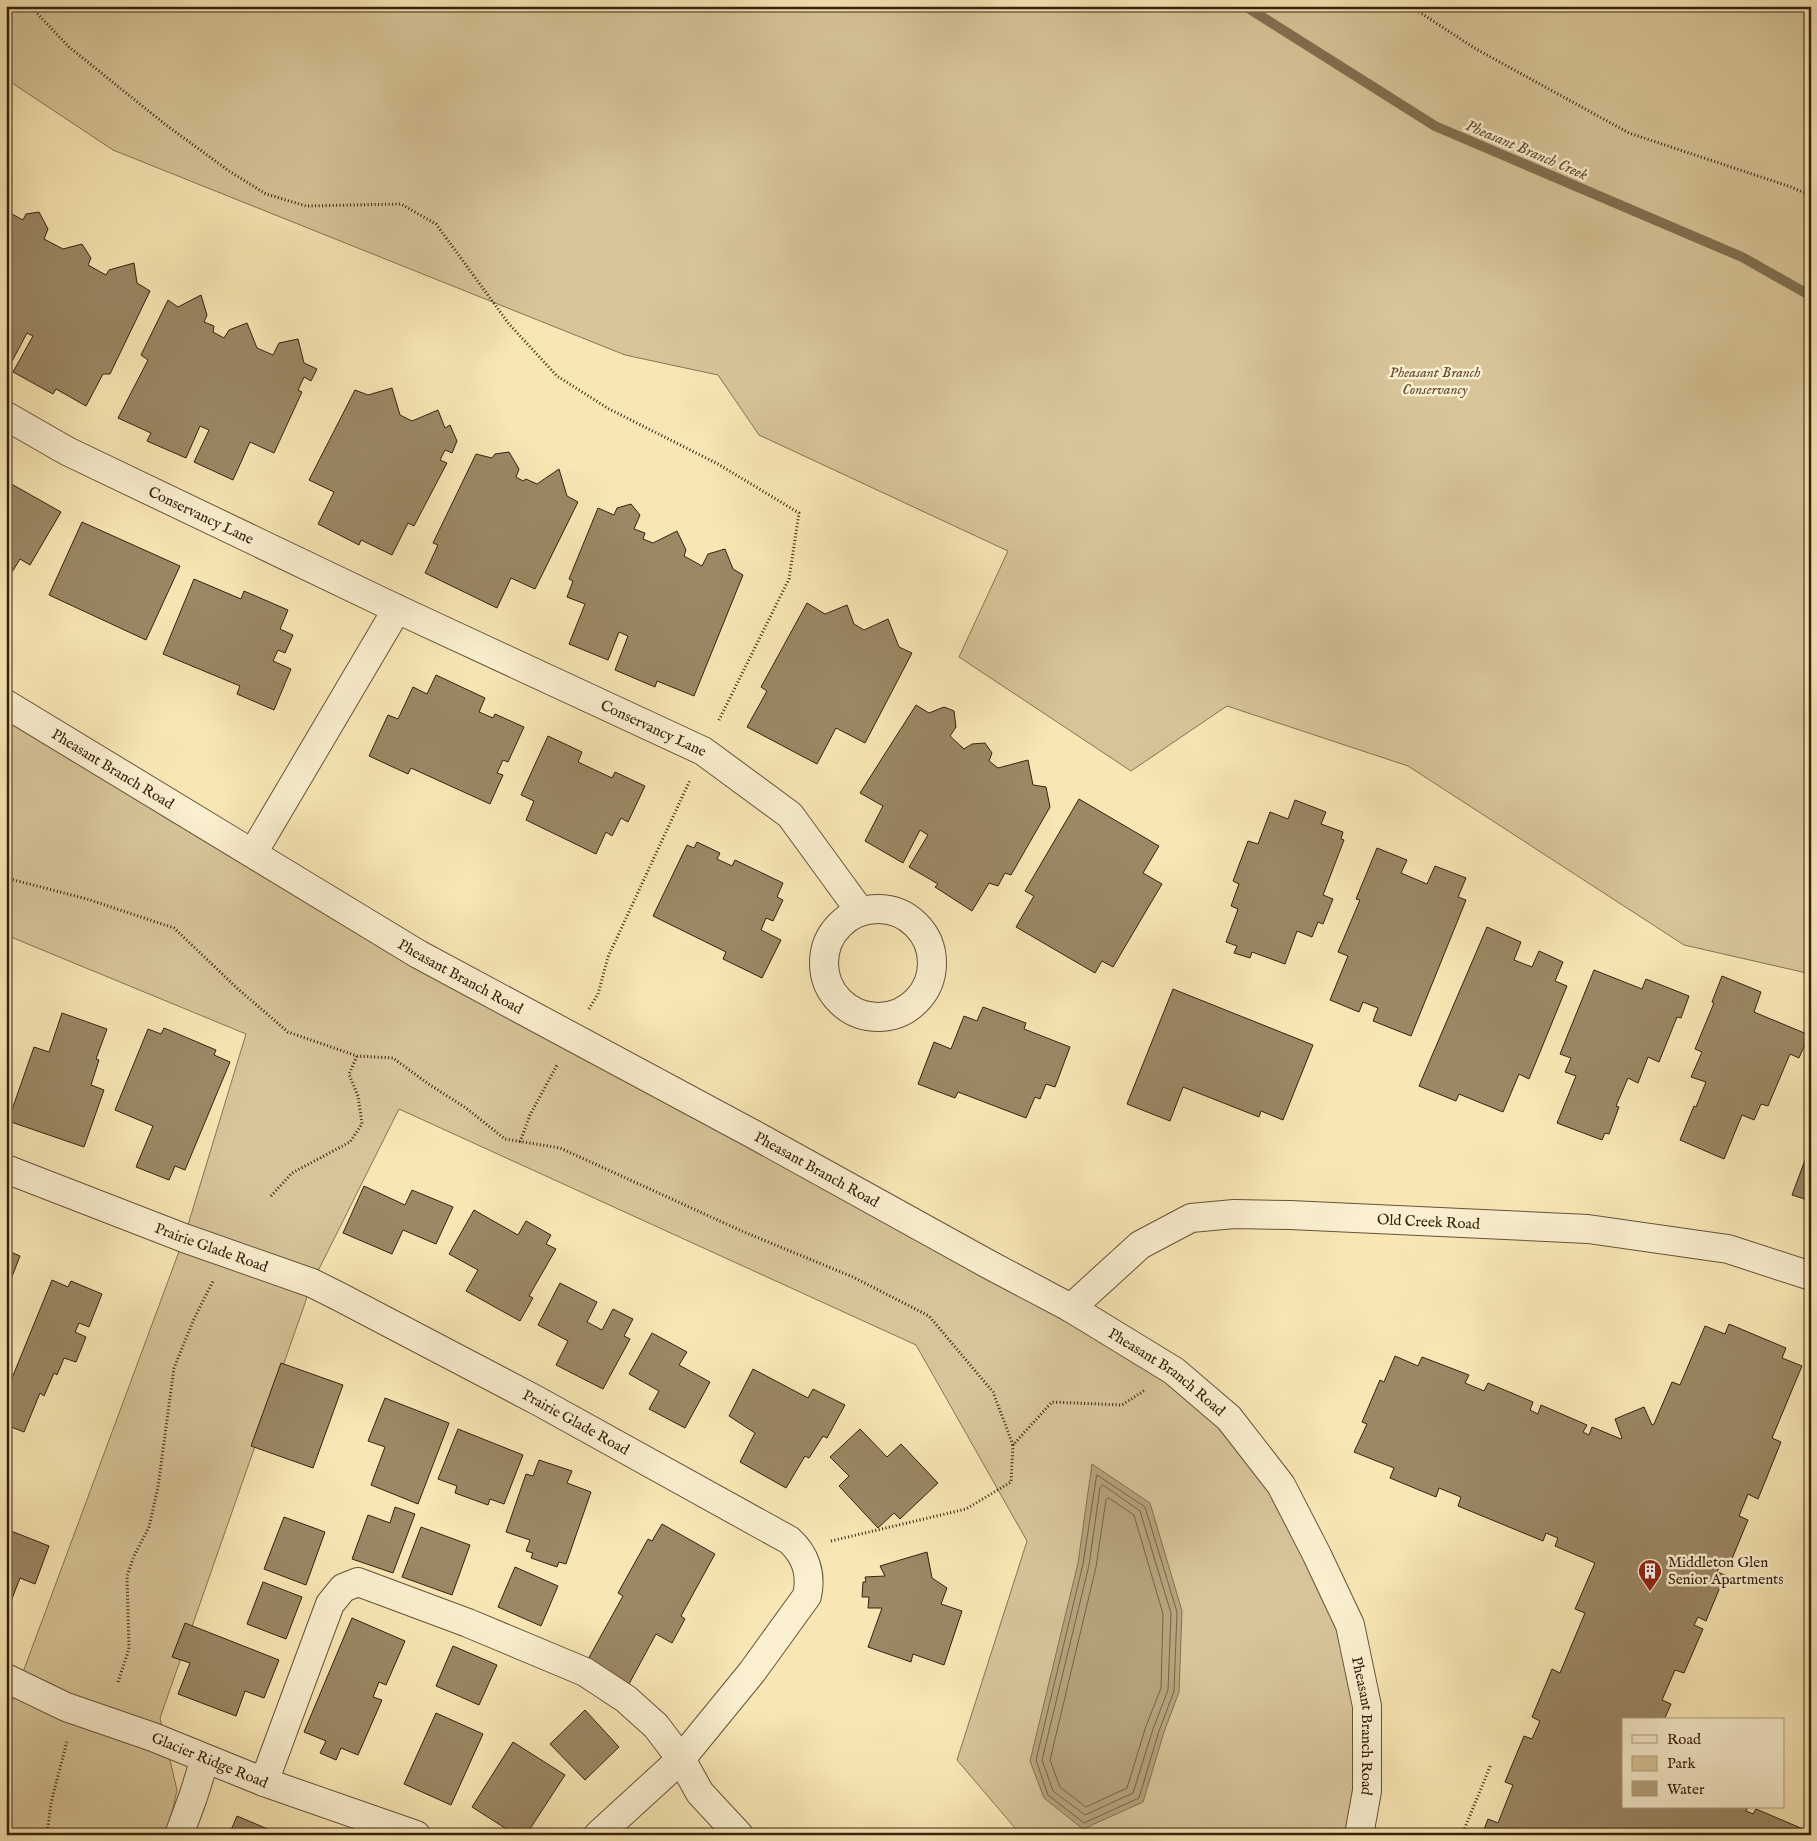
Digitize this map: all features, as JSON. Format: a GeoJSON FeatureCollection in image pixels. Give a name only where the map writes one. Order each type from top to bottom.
{"type":"FeatureCollection","features":[{"type":"Feature","properties":{"kind":"street","name":"Conservancy Lane"},"geometry":{"type":"LineString","coordinates":[[6,416],[67,451],[397,609],[704,751],[790,815],[860,911]]}},
{"type":"Feature","properties":{"kind":"street"},"geometry":{"type":"LineString","coordinates":[[253,853],[397,609]]}},
{"type":"Feature","properties":{"kind":"street","name":"Pheasant Branch Road"},"geometry":{"type":"LineString","coordinates":[[6,704],[418,954],[1071,1308],[1174,1371],[1229,1418],[1281,1484],[1350,1625],[1367,1706],[1367,1791],[1359,1835]]}},
{"type":"Feature","properties":{"kind":"street","name":"Prairie Glade Road"},"geometry":{"type":"LineString","coordinates":[[6,1170],[312,1283],[538,1401],[780,1535],[799,1548]]}},
{"type":"Feature","properties":{"kind":"street","name":"Old Creek Road"},"geometry":{"type":"LineString","coordinates":[[1071,1308],[1140,1245],[1191,1218],[1234,1214],[1300,1215],[1588,1229],[1728,1250],[1811,1276]]}},
{"type":"Feature","properties":{"kind":"street"},"geometry":{"type":"LineString","coordinates":[[598,1835],[681,1759],[752,1672],[807,1596],[809,1586],[804,1558],[799,1548]]}},
{"type":"Feature","properties":{"kind":"street"},"geometry":{"type":"LineString","coordinates":[[264,1782],[330,1604],[343,1588],[358,1582],[468,1622],[585,1672],[626,1699],[656,1726],[681,1759],[700,1793],[738,1835]]}},
{"type":"Feature","properties":{"kind":"street","name":"Glacier Ridge Road"},"geometry":{"type":"LineString","coordinates":[[6,1678],[66,1707],[153,1737],[264,1782],[416,1835]]}},
{"type":"Feature","properties":{"kind":"street"},"geometry":{"type":"LineString","coordinates":[[179,1835],[205,1759]]}},
{"type":"Feature","properties":{"kind":"path"},"geometry":{"type":"LineString","coordinates":[[30,6],[69,47],[166,125],[229,171],[266,194],[306,206],[401,204],[436,224],[509,324],[557,376],[609,409],[718,464],[799,513],[789,579],[704,751],[608,957],[598,994],[572,1037],[530,1115],[520,1142]]}},
{"type":"Feature","properties":{"kind":"path"},"geometry":{"type":"LineString","coordinates":[[1410,6],[1476,49],[1629,133],[1791,187],[1811,196]]}},
{"type":"Feature","properties":{"kind":"path"},"geometry":{"type":"LineString","coordinates":[[6,878],[87,899],[174,928],[238,989],[288,1032],[357,1056],[394,1058],[430,1085],[466,1108],[505,1139],[560,1148],[744,1232],[853,1276],[929,1316],[993,1392],[1012,1445],[1011,1482],[966,1509],[799,1548]]}},
{"type":"Feature","properties":{"kind":"path"},"geometry":{"type":"LineString","coordinates":[[271,1196],[292,1173],[350,1142],[362,1124],[358,1096],[349,1074],[357,1056]]}},
{"type":"Feature","properties":{"kind":"path"},"geometry":{"type":"LineString","coordinates":[[118,1682],[129,1649],[127,1576],[134,1556],[149,1527],[158,1487],[174,1368],[194,1319],[227,1253]]}},
{"type":"Feature","properties":{"kind":"path"},"geometry":{"type":"LineString","coordinates":[[1012,1445],[1052,1402],[1122,1405],[1174,1371]]}},
{"type":"Feature","properties":{"kind":"path"},"geometry":{"type":"LineString","coordinates":[[47,1835],[51,1803],[69,1736]]}},
{"type":"Feature","properties":{"kind":"path"},"geometry":{"type":"LineString","coordinates":[[1462,1835],[1491,1764]]}},
{"type":"Feature","properties":{"kind":"green space","name":"Pheasant Branch Conservancy"},"geometry":{"type":"Polygon","coordinates":[[[6,6],[1811,6],[1811,974],[1684,945],[1408,766],[1227,706],[1131,771],[959,657],[1008,551],[759,435],[718,375],[625,355],[113,150],[6,79],[6,6]]]}},
{"type":"Feature","properties":{"kind":"green space"},"geometry":{"type":"Polygon","coordinates":[[[6,704],[753,1134],[1229,1418],[1350,1625],[1359,1835],[1021,1835],[957,1760],[1027,1541],[916,1345],[399,1109],[312,1283],[160,1718],[177,1790],[165,1835],[6,1835],[6,1718],[184,1238],[246,1034],[6,935],[6,704]]]}},
{"type":"Feature","properties":{"kind":"water"},"geometry":{"type":"Polygon","coordinates":[[[1092,1464],[1150,1503],[1182,1611],[1179,1692],[1164,1732],[1143,1802],[1083,1829],[1044,1798],[1030,1761],[1078,1563],[1092,1464]]]}},
{"type":"Feature","properties":{"kind":"building"},"geometry":{"type":"Polygon","coordinates":[[[8,212],[23,220],[26,214],[39,212],[48,229],[44,239],[63,249],[82,244],[91,258],[88,265],[106,275],[109,270],[134,263],[137,283],[150,291],[110,374],[103,374],[86,406],[56,389],[53,394],[13,372],[33,336],[27,333],[9,367],[6,365],[6,215],[8,212]]]}},
{"type":"Feature","properties":{"kind":"building"},"geometry":{"type":"Polygon","coordinates":[[[201,295],[207,315],[204,322],[214,326],[213,332],[224,338],[229,330],[247,323],[257,348],[273,355],[279,343],[298,339],[304,363],[317,369],[311,381],[304,377],[298,390],[302,392],[274,453],[250,442],[233,480],[194,462],[209,430],[200,426],[186,458],[147,441],[151,433],[118,418],[148,360],[141,355],[168,300],[178,307],[201,295]]]}},
{"type":"Feature","properties":{"kind":"building"},"geometry":{"type":"Polygon","coordinates":[[[392,388],[400,415],[412,421],[438,410],[445,428],[450,425],[457,441],[452,453],[445,450],[440,460],[447,463],[414,526],[408,523],[392,555],[361,540],[359,545],[318,524],[334,492],[309,480],[355,390],[368,395],[392,388]]]}},
{"type":"Feature","properties":{"kind":"building"},"geometry":{"type":"Polygon","coordinates":[[[509,452],[519,469],[516,477],[523,481],[526,479],[537,484],[559,469],[567,496],[578,502],[535,589],[511,578],[497,608],[425,573],[438,545],[433,543],[476,454],[492,458],[495,454],[509,452]]]}},
{"type":"Feature","properties":{"kind":"building"},"geometry":{"type":"Polygon","coordinates":[[[6,481],[61,512],[30,565],[20,559],[9,577],[6,576],[6,481]]]}},
{"type":"Feature","properties":{"kind":"building"},"geometry":{"type":"Polygon","coordinates":[[[631,504],[640,515],[634,529],[645,533],[643,539],[653,543],[677,531],[686,550],[684,556],[702,566],[708,554],[725,549],[733,569],[743,575],[694,696],[657,681],[655,687],[615,670],[628,636],[619,632],[608,660],[569,644],[585,604],[567,597],[573,581],[569,579],[598,508],[614,515],[617,508],[631,504]]]}},
{"type":"Feature","properties":{"kind":"building"},"geometry":{"type":"Polygon","coordinates":[[[82,522],[180,566],[146,640],[49,595],[82,522]]]}},
{"type":"Feature","properties":{"kind":"building"},"geometry":{"type":"Polygon","coordinates":[[[194,579],[241,599],[244,591],[288,610],[280,629],[293,635],[285,653],[278,650],[273,661],[291,669],[274,710],[237,694],[240,686],[163,654],[194,579]]]}},
{"type":"Feature","properties":{"kind":"building"},"geometry":{"type":"Polygon","coordinates":[[[807,603],[825,614],[847,605],[854,624],[864,630],[888,619],[899,647],[912,653],[865,743],[836,728],[817,764],[747,727],[767,691],[761,687],[807,603]]]}},
{"type":"Feature","properties":{"kind":"building"},"geometry":{"type":"Polygon","coordinates":[[[436,675],[485,698],[479,712],[493,718],[495,714],[524,727],[508,762],[503,760],[497,773],[503,775],[490,804],[411,768],[408,774],[369,756],[388,715],[398,719],[413,687],[427,694],[436,675]]]}},
{"type":"Feature","properties":{"kind":"building"},"geometry":{"type":"Polygon","coordinates":[[[916,705],[929,713],[944,707],[954,711],[956,727],[950,736],[964,749],[972,744],[985,743],[992,753],[989,761],[998,768],[1028,760],[1033,785],[1046,787],[1050,807],[1011,875],[1005,873],[998,886],[989,883],[972,911],[935,887],[938,884],[909,867],[928,835],[920,830],[903,863],[865,841],[883,806],[860,793],[916,705]]]}},
{"type":"Feature","properties":{"kind":"building"},"geometry":{"type":"Polygon","coordinates":[[[548,736],[582,752],[578,762],[612,778],[615,772],[645,786],[628,822],[621,818],[612,836],[606,832],[596,854],[526,820],[534,801],[521,795],[548,736]]]}},
{"type":"Feature","properties":{"kind":"building"},"geometry":{"type":"Polygon","coordinates":[[[1079,799],[1159,846],[1143,873],[1162,884],[1113,967],[1102,961],[1095,973],[1016,927],[1034,896],[1025,891],[1079,799]]]}},
{"type":"Feature","properties":{"kind":"building"},"geometry":{"type":"Polygon","coordinates":[[[1295,800],[1326,812],[1321,824],[1343,832],[1341,839],[1344,840],[1323,895],[1333,899],[1323,924],[1318,922],[1312,937],[1297,931],[1285,964],[1252,952],[1250,958],[1234,953],[1237,946],[1226,942],[1238,909],[1231,906],[1239,884],[1233,881],[1248,841],[1258,844],[1270,812],[1288,819],[1295,800]]]}},
{"type":"Feature","properties":{"kind":"building"},"geometry":{"type":"Polygon","coordinates":[[[697,842],[720,853],[717,859],[732,866],[735,860],[783,883],[777,897],[783,900],[773,921],[766,918],[761,930],[781,940],[762,978],[723,959],[726,952],[653,916],[687,845],[694,848],[697,842]]]}},
{"type":"Feature","properties":{"kind":"building"},"geometry":{"type":"Polygon","coordinates":[[[1377,848],[1407,860],[1401,873],[1427,884],[1435,866],[1466,878],[1458,897],[1466,900],[1411,1036],[1373,1021],[1378,1008],[1363,1002],[1359,1012],[1330,1000],[1348,956],[1338,952],[1360,900],[1356,899],[1377,848]]]}},
{"type":"Feature","properties":{"kind":"building"},"geometry":{"type":"Polygon","coordinates":[[[1487,927],[1521,942],[1514,960],[1532,967],[1539,951],[1563,962],[1555,981],[1567,986],[1529,1079],[1519,1074],[1503,1112],[1459,1094],[1456,1101],[1419,1086],[1487,927]]]}},
{"type":"Feature","properties":{"kind":"building"},"geometry":{"type":"Polygon","coordinates":[[[1594,970],[1642,989],[1646,979],[1689,996],[1681,1018],[1677,1017],[1659,1062],[1648,1057],[1638,1083],[1628,1078],[1616,1106],[1619,1107],[1609,1134],[1605,1133],[1602,1140],[1557,1123],[1576,1076],[1565,1072],[1571,1058],[1560,1054],[1594,970]]]}},
{"type":"Feature","properties":{"kind":"building"},"geometry":{"type":"Polygon","coordinates":[[[1722,976],[1761,992],[1754,1012],[1809,1035],[1799,1058],[1790,1054],[1768,1106],[1761,1104],[1754,1120],[1742,1115],[1724,1159],[1680,1140],[1706,1082],[1691,1077],[1702,1052],[1695,1049],[1714,1003],[1712,1002],[1722,976]]]}},
{"type":"Feature","properties":{"kind":"building"},"geometry":{"type":"Polygon","coordinates":[[[1173,989],[1313,1045],[1283,1120],[1261,1111],[1259,1117],[1183,1087],[1170,1121],[1127,1104],[1173,989]]]}},
{"type":"Feature","properties":{"kind":"building"},"geometry":{"type":"Polygon","coordinates":[[[983,1007],[1026,1023],[1024,1029],[1070,1047],[1055,1087],[1046,1084],[1040,1099],[1035,1097],[1026,1118],[958,1092],[955,1098],[918,1084],[934,1042],[951,1049],[964,1016],[977,1021],[983,1007]]]}},
{"type":"Feature","properties":{"kind":"building"},"geometry":{"type":"Polygon","coordinates":[[[62,1013],[107,1029],[96,1059],[99,1060],[91,1085],[104,1090],[84,1147],[8,1121],[34,1047],[49,1052],[62,1013]]]}},
{"type":"Feature","properties":{"kind":"building"},"geometry":{"type":"Polygon","coordinates":[[[164,1028],[216,1050],[214,1055],[230,1062],[185,1170],[175,1166],[169,1180],[136,1167],[153,1126],[115,1110],[148,1029],[161,1034],[164,1028]]]}},
{"type":"Feature","properties":{"kind":"building"},"geometry":{"type":"Polygon","coordinates":[[[1811,1144],[1811,1201],[1792,1195],[1811,1144]]]}},
{"type":"Feature","properties":{"kind":"building"},"geometry":{"type":"Polygon","coordinates":[[[364,1186],[405,1205],[412,1190],[453,1207],[436,1244],[403,1230],[392,1254],[343,1233],[364,1186]]]}},
{"type":"Feature","properties":{"kind":"building"},"geometry":{"type":"Polygon","coordinates":[[[474,1210],[518,1235],[526,1221],[551,1235],[546,1244],[556,1249],[529,1296],[533,1298],[520,1321],[466,1291],[478,1270],[449,1254],[474,1210]]]}},
{"type":"Feature","properties":{"kind":"building"},"geometry":{"type":"Polygon","coordinates":[[[6,1250],[20,1256],[6,1292],[6,1250]]]}},
{"type":"Feature","properties":{"kind":"building"},"geometry":{"type":"Polygon","coordinates":[[[52,1280],[68,1287],[71,1281],[102,1294],[89,1327],[79,1323],[75,1332],[86,1337],[76,1362],[64,1358],[57,1375],[54,1373],[44,1396],[40,1393],[24,1432],[6,1425],[6,1376],[12,1378],[52,1280]]]}},
{"type":"Feature","properties":{"kind":"building"},"geometry":{"type":"Polygon","coordinates":[[[560,1283],[597,1302],[587,1322],[602,1330],[613,1309],[633,1319],[624,1336],[630,1339],[603,1389],[556,1365],[568,1341],[538,1325],[560,1283]]]}},
{"type":"Feature","properties":{"kind":"building","name":"Middleton Glen Senior Apartments"},"geometry":{"type":"Polygon","coordinates":[[[1729,1324],[1786,1348],[1782,1358],[1802,1366],[1772,1438],[1781,1442],[1758,1499],[1748,1494],[1739,1516],[1748,1520],[1729,1566],[1721,1563],[1717,1572],[1725,1575],[1706,1621],[1698,1617],[1694,1625],[1703,1629],[1684,1673],[1675,1670],[1662,1700],[1671,1704],[1665,1718],[1622,1718],[1622,1808],[1748,1808],[1746,1811],[1753,1814],[1756,1809],[1803,1829],[1801,1835],[1482,1835],[1488,1819],[1498,1823],[1513,1785],[1505,1782],[1524,1736],[1532,1739],[1540,1721],[1532,1717],[1552,1669],[1560,1673],[1585,1613],[1575,1609],[1595,1563],[1555,1546],[1558,1538],[1546,1533],[1543,1541],[1458,1506],[1461,1497],[1439,1488],[1436,1497],[1390,1478],[1394,1468],[1354,1452],[1367,1424],[1362,1422],[1380,1380],[1384,1382],[1395,1356],[1418,1366],[1422,1357],[1469,1375],[1465,1383],[1484,1391],[1488,1383],[1533,1402],[1530,1410],[1538,1414],[1541,1405],[1587,1425],[1583,1432],[1589,1435],[1592,1427],[1621,1439],[1615,1419],[1644,1407],[1652,1425],[1654,1424],[1672,1382],[1680,1385],[1705,1326],[1725,1334],[1729,1324]]]}},
{"type":"Feature","properties":{"kind":"building"},"geometry":{"type":"Polygon","coordinates":[[[652,1333],[687,1352],[679,1365],[710,1382],[685,1428],[649,1409],[659,1391],[629,1374],[652,1333]]]}},
{"type":"Feature","properties":{"kind":"building"},"geometry":{"type":"Polygon","coordinates":[[[281,1363],[343,1385],[313,1468],[251,1446],[281,1363]]]}},
{"type":"Feature","properties":{"kind":"building"},"geometry":{"type":"Polygon","coordinates":[[[753,1369],[808,1398],[813,1389],[845,1405],[827,1438],[823,1436],[809,1458],[805,1456],[786,1488],[740,1462],[755,1433],[729,1416],[753,1369]]]}},
{"type":"Feature","properties":{"kind":"building"},"geometry":{"type":"Polygon","coordinates":[[[385,1398],[449,1423],[418,1504],[371,1485],[385,1447],[368,1441],[385,1398]]]}},
{"type":"Feature","properties":{"kind":"building"},"geometry":{"type":"Polygon","coordinates":[[[458,1429],[523,1455],[504,1504],[490,1499],[488,1505],[455,1493],[457,1486],[438,1479],[458,1429]]]}},
{"type":"Feature","properties":{"kind":"building"},"geometry":{"type":"Polygon","coordinates":[[[860,1429],[887,1457],[901,1444],[938,1483],[900,1519],[894,1513],[878,1528],[839,1486],[849,1476],[830,1457],[860,1429]]]}},
{"type":"Feature","properties":{"kind":"building"},"geometry":{"type":"Polygon","coordinates":[[[539,1460],[572,1471],[567,1483],[591,1492],[566,1564],[559,1562],[557,1567],[531,1558],[533,1553],[526,1551],[530,1540],[506,1532],[526,1474],[533,1476],[539,1460]]]}},
{"type":"Feature","properties":{"kind":"building"},"geometry":{"type":"Polygon","coordinates":[[[395,1507],[415,1514],[393,1573],[352,1559],[368,1515],[390,1523],[395,1507]]]}},
{"type":"Feature","properties":{"kind":"building"},"geometry":{"type":"Polygon","coordinates":[[[284,1517],[325,1532],[306,1585],[264,1569],[284,1517]]]}},
{"type":"Feature","properties":{"kind":"building"},"geometry":{"type":"Polygon","coordinates":[[[662,1524],[715,1554],[681,1616],[685,1619],[672,1643],[656,1634],[629,1684],[587,1661],[623,1596],[618,1593],[648,1539],[652,1541],[662,1524]]]}},
{"type":"Feature","properties":{"kind":"building"},"geometry":{"type":"Polygon","coordinates":[[[421,1527],[470,1545],[452,1595],[402,1577],[421,1527]]]}},
{"type":"Feature","properties":{"kind":"building"},"geometry":{"type":"Polygon","coordinates":[[[6,1529],[49,1546],[35,1584],[20,1578],[6,1614],[6,1529]]]}},
{"type":"Feature","properties":{"kind":"building"},"geometry":{"type":"Polygon","coordinates":[[[927,1552],[932,1578],[947,1588],[941,1604],[962,1611],[944,1665],[913,1654],[911,1662],[868,1647],[882,1608],[868,1608],[869,1597],[862,1597],[863,1582],[866,1582],[865,1577],[885,1576],[880,1566],[927,1552]]]}},
{"type":"Feature","properties":{"kind":"building"},"geometry":{"type":"Polygon","coordinates":[[[515,1567],[558,1586],[541,1626],[498,1607],[515,1567]]]}},
{"type":"Feature","properties":{"kind":"building"},"geometry":{"type":"Polygon","coordinates":[[[263,1582],[302,1597],[286,1639],[247,1624],[263,1582]]]}},
{"type":"Feature","properties":{"kind":"building"},"geometry":{"type":"Polygon","coordinates":[[[352,1618],[405,1641],[386,1685],[379,1682],[373,1697],[382,1700],[358,1755],[341,1748],[336,1760],[320,1753],[326,1741],[304,1732],[352,1618]]]}},
{"type":"Feature","properties":{"kind":"building"},"geometry":{"type":"Polygon","coordinates":[[[185,1623],[279,1660],[264,1698],[245,1691],[236,1716],[178,1694],[190,1663],[172,1657],[185,1623]]]}},
{"type":"Feature","properties":{"kind":"building"},"geometry":{"type":"Polygon","coordinates":[[[453,1646],[497,1665],[479,1705],[436,1686],[453,1646]]]}},
{"type":"Feature","properties":{"kind":"building"},"geometry":{"type":"Polygon","coordinates":[[[585,1710],[619,1747],[585,1780],[550,1744],[585,1710]]]}},
{"type":"Feature","properties":{"kind":"building"},"geometry":{"type":"Polygon","coordinates":[[[436,1713],[483,1734],[451,1805],[404,1784],[436,1713]]]}},
{"type":"Feature","properties":{"kind":"building"},"geometry":{"type":"Polygon","coordinates":[[[513,1742],[565,1775],[526,1835],[516,1835],[472,1807],[513,1742]]]}},
{"type":"Feature","properties":{"kind":"building"},"geometry":{"type":"Polygon","coordinates":[[[237,1816],[282,1835],[229,1835],[237,1816]]]}},
{"type":"Feature","properties":{"kind":"waterway","name":"Pheasant Branch Creek"},"geometry":{"type":"LineString","coordinates":[[1245,6],[1435,126],[1742,257],[1811,296]]}},
{"type":"Feature","properties":{"kind":"place","name":"Middleton Glen Senior Apartments"},"geometry":{"type":"Point","coordinates":[1650,1592]}}]}
